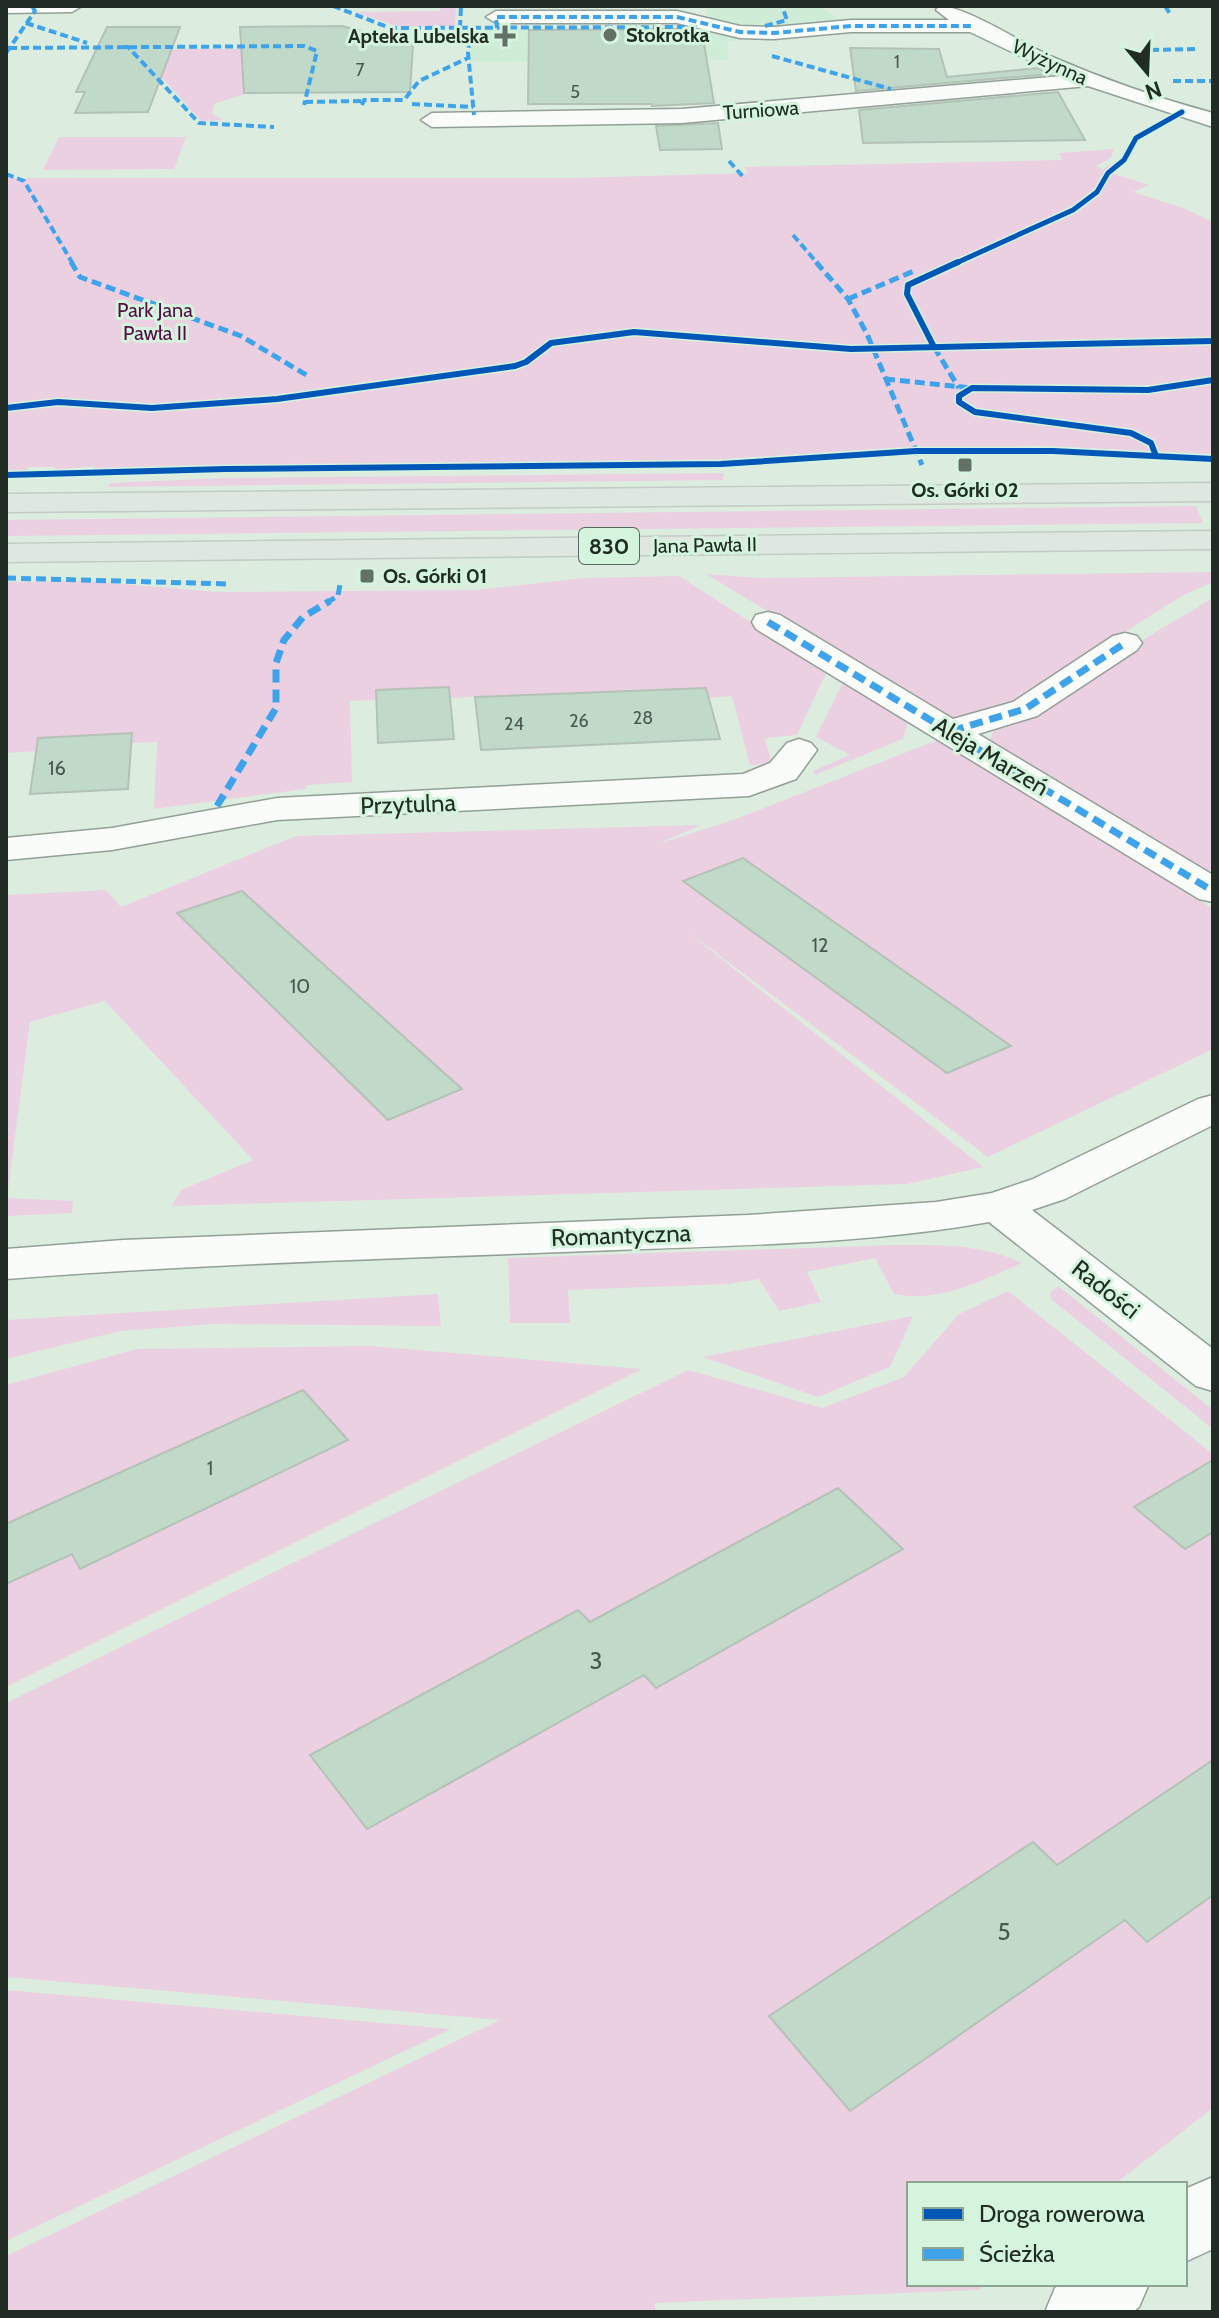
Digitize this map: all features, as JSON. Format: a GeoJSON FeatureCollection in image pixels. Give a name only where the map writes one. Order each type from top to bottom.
{"type":"FeatureCollection","features":[{"type":"Feature","properties":{"kind":"main road","name":"830"},"geometry":{"type":"LineString","coordinates":[[6,503],[1213,492]]}},
{"type":"Feature","properties":{"kind":"main road","name":"Jana Pawła II"},"geometry":{"type":"LineString","coordinates":[[6,553],[1213,540]]}},
{"type":"Feature","properties":{"kind":"street"},"geometry":{"type":"LineString","coordinates":[[6,7],[72,6]]}},
{"type":"Feature","properties":{"kind":"street","name":"Wyżynna"},"geometry":{"type":"LineString","coordinates":[[939,6],[972,26],[1088,80],[1213,120]]}},
{"type":"Feature","properties":{"kind":"street"},"geometry":{"type":"LineString","coordinates":[[496,17],[677,17],[740,32],[768,33],[851,26],[972,26]]}},
{"type":"Feature","properties":{"kind":"street","name":"Turniowa"},"geometry":{"type":"LineString","coordinates":[[432,120],[682,116],[1088,80]]}},
{"type":"Feature","properties":{"kind":"street","name":"Aleja Marzeń"},"geometry":{"type":"LineString","coordinates":[[768,622],[1213,891]]}},
{"type":"Feature","properties":{"kind":"street"},"geometry":{"type":"LineString","coordinates":[[951,731],[1025,709],[1125,643]]}},
{"type":"Feature","properties":{"kind":"street","name":"Przytulna"},"geometry":{"type":"LineString","coordinates":[[6,849],[112,839],[277,809],[749,785],[783,771],[799,750]]}},
{"type":"Feature","properties":{"kind":"street","name":"Romantyczna"},"geometry":{"type":"LineString","coordinates":[[6,1264],[123,1255],[748,1230],[936,1217],[998,1206],[1049,1189],[1213,1108]]}},
{"type":"Feature","properties":{"kind":"street","name":"Radości"},"geometry":{"type":"LineString","coordinates":[[998,1206],[1213,1374]]}},
{"type":"Feature","properties":{"kind":"street"},"geometry":{"type":"LineString","coordinates":[[1187,2228],[1213,2208]]}},
{"type":"Feature","properties":{"kind":"street"},"geometry":{"type":"LineString","coordinates":[[1079,2312],[1112,2286]]}},
{"type":"Feature","properties":{"kind":"shaded area"},"geometry":{"type":"Polygon","coordinates":[[[822,7],[842,23],[727,42],[729,60],[472,62],[469,54],[473,30],[709,28],[706,8],[822,7]]]}},
{"type":"Feature","properties":{"kind":"green space"},"geometry":{"type":"Polygon","coordinates":[[[441,6],[456,6],[455,26],[397,26],[355,12],[440,11],[441,6]]]}},
{"type":"Feature","properties":{"kind":"green space"},"geometry":{"type":"Polygon","coordinates":[[[148,49],[302,49],[247,93],[214,104],[212,114],[223,120],[201,121],[149,63],[148,49]]]}},
{"type":"Feature","properties":{"kind":"green space"},"geometry":{"type":"Polygon","coordinates":[[[59,137],[186,137],[174,169],[43,170],[59,137]]]}},
{"type":"Feature","properties":{"kind":"green space","name":"Park Jana Pawła II"},"geometry":{"type":"Polygon","coordinates":[[[1114,149],[1111,158],[1096,166],[1103,169],[1118,161],[1105,171],[1149,185],[1133,192],[1183,208],[1213,222],[1213,454],[1038,446],[969,449],[913,447],[719,460],[218,466],[110,471],[93,471],[93,466],[55,471],[55,467],[29,467],[26,472],[6,472],[6,178],[574,178],[748,173],[744,167],[1062,160],[1059,153],[1114,149]]]}},
{"type":"Feature","properties":{"kind":"green space"},"geometry":{"type":"Polygon","coordinates":[[[724,473],[723,480],[108,487],[110,483],[226,478],[724,473]]]}},
{"type":"Feature","properties":{"kind":"green space"},"geometry":{"type":"Polygon","coordinates":[[[1196,506],[1203,523],[6,536],[6,520],[1196,506]]]}},
{"type":"Feature","properties":{"kind":"green space"},"geometry":{"type":"Polygon","coordinates":[[[1213,572],[1213,582],[1182,596],[1010,704],[953,723],[706,574],[759,578],[1213,572]]]}},
{"type":"Feature","properties":{"kind":"green space"},"geometry":{"type":"Polygon","coordinates":[[[679,576],[827,671],[797,735],[765,738],[772,764],[750,765],[732,696],[709,698],[706,688],[630,691],[583,702],[581,692],[450,698],[449,687],[377,690],[376,700],[350,701],[352,782],[307,785],[305,789],[154,809],[157,742],[132,743],[132,734],[36,751],[6,753],[6,582],[84,581],[219,592],[476,590],[584,578],[679,576]]]}},
{"type":"Feature","properties":{"kind":"green space"},"geometry":{"type":"Polygon","coordinates":[[[1213,598],[1213,875],[990,741],[994,728],[1213,598]]]}},
{"type":"Feature","properties":{"kind":"green space"},"geometry":{"type":"Polygon","coordinates":[[[844,680],[909,718],[903,739],[815,775],[813,771],[850,755],[816,737],[844,680]]]}},
{"type":"Feature","properties":{"kind":"green space"},"geometry":{"type":"Polygon","coordinates":[[[940,739],[1213,909],[1213,1049],[988,1157],[684,929],[983,1167],[907,1184],[172,1206],[181,1190],[253,1160],[105,1001],[30,1022],[7,1198],[73,1201],[72,1213],[6,1216],[6,895],[106,890],[121,907],[296,836],[701,825],[658,844],[736,819],[940,739]]]}},
{"type":"Feature","properties":{"kind":"green space"},"geometry":{"type":"Polygon","coordinates":[[[942,1245],[974,1249],[1022,1263],[960,1289],[911,1296],[894,1294],[875,1258],[807,1272],[821,1302],[779,1311],[759,1279],[729,1284],[568,1290],[570,1323],[510,1323],[508,1258],[942,1245]]]}},
{"type":"Feature","properties":{"kind":"green space"},"geometry":{"type":"Polygon","coordinates":[[[1058,1286],[1213,1410],[1213,1429],[1052,1300],[1050,1293],[1058,1286]]]}},
{"type":"Feature","properties":{"kind":"green space"},"geometry":{"type":"Polygon","coordinates":[[[1008,1291],[1213,1454],[1213,2108],[1118,2182],[907,2182],[907,2286],[983,2286],[978,2290],[655,2303],[655,2312],[6,2312],[6,2256],[500,2020],[6,1977],[6,1703],[688,1370],[822,1408],[904,1377],[959,1314],[1008,1291]]]}},
{"type":"Feature","properties":{"kind":"green space"},"geometry":{"type":"Polygon","coordinates":[[[438,1294],[441,1326],[213,1324],[121,1331],[6,1359],[6,1320],[438,1294]]]}},
{"type":"Feature","properties":{"kind":"green space"},"geometry":{"type":"Polygon","coordinates":[[[913,1316],[890,1367],[818,1397],[703,1357],[913,1316]]]}},
{"type":"Feature","properties":{"kind":"green space"},"geometry":{"type":"Polygon","coordinates":[[[370,1346],[642,1369],[6,1687],[6,1385],[137,1349],[370,1346]]]}},
{"type":"Feature","properties":{"kind":"green space"},"geometry":{"type":"Polygon","coordinates":[[[6,1990],[451,2029],[6,2241],[6,1990]]]}},
{"type":"Feature","properties":{"kind":"building"},"geometry":{"type":"Polygon","coordinates":[[[342,26],[413,44],[410,92],[244,93],[240,27],[342,26]]]}},
{"type":"Feature","properties":{"kind":"building"},"geometry":{"type":"Polygon","coordinates":[[[107,27],[180,27],[148,112],[75,113],[85,92],[76,92],[107,27]]]}},
{"type":"Feature","properties":{"kind":"building"},"geometry":{"type":"Polygon","coordinates":[[[690,29],[702,32],[714,103],[652,106],[528,104],[529,30],[690,29]]]}},
{"type":"Feature","properties":{"kind":"building"},"geometry":{"type":"Polygon","coordinates":[[[850,48],[939,49],[947,77],[1038,68],[1049,74],[856,91],[850,48]]]}},
{"type":"Feature","properties":{"kind":"building"},"geometry":{"type":"Polygon","coordinates":[[[1058,92],[1085,140],[863,143],[859,110],[1058,92]]]}},
{"type":"Feature","properties":{"kind":"building"},"geometry":{"type":"Polygon","coordinates":[[[718,123],[722,149],[660,150],[656,126],[718,123]]]}},
{"type":"Feature","properties":{"kind":"building"},"geometry":{"type":"Polygon","coordinates":[[[449,687],[454,739],[378,743],[376,690],[449,687]]]}},
{"type":"Feature","properties":{"kind":"building"},"geometry":{"type":"Polygon","coordinates":[[[706,688],[720,739],[481,750],[475,697],[706,688]]]}},
{"type":"Feature","properties":{"kind":"building"},"geometry":{"type":"Polygon","coordinates":[[[132,733],[128,789],[30,794],[38,738],[132,733]]]}},
{"type":"Feature","properties":{"kind":"building"},"geometry":{"type":"Polygon","coordinates":[[[743,858],[1011,1046],[947,1073],[683,881],[743,858]]]}},
{"type":"Feature","properties":{"kind":"building"},"geometry":{"type":"Polygon","coordinates":[[[242,891],[462,1089],[388,1120],[177,913],[242,891]]]}},
{"type":"Feature","properties":{"kind":"building"},"geometry":{"type":"Polygon","coordinates":[[[303,1390],[348,1440],[80,1569],[72,1554],[6,1584],[6,1524],[303,1390]]]}},
{"type":"Feature","properties":{"kind":"building"},"geometry":{"type":"Polygon","coordinates":[[[1213,1460],[1213,1532],[1185,1549],[1134,1507],[1213,1460]]]}},
{"type":"Feature","properties":{"kind":"building"},"geometry":{"type":"Polygon","coordinates":[[[838,1488],[903,1549],[656,1688],[644,1675],[367,1829],[310,1755],[578,1610],[590,1622],[838,1488]]]}},
{"type":"Feature","properties":{"kind":"building"},"geometry":{"type":"Polygon","coordinates":[[[1213,1760],[1213,1895],[1147,1942],[1125,1920],[850,2111],[769,2016],[1033,1842],[1057,1865],[1213,1760]]]}},
{"type":"Feature","properties":{"kind":"marked path"},"geometry":{"type":"LineString","coordinates":[[6,53],[35,11],[32,6]]}},
{"type":"Feature","properties":{"kind":"marked path"},"geometry":{"type":"LineString","coordinates":[[333,6],[390,28],[697,27]]}},
{"type":"Feature","properties":{"kind":"marked path"},"geometry":{"type":"LineString","coordinates":[[460,28],[461,6]]}},
{"type":"Feature","properties":{"kind":"marked path"},"geometry":{"type":"LineString","coordinates":[[765,26],[787,20],[782,6]]}},
{"type":"Feature","properties":{"kind":"marked path"},"geometry":{"type":"LineString","coordinates":[[1165,6],[1170,14]]}},
{"type":"Feature","properties":{"kind":"marked path"},"geometry":{"type":"LineString","coordinates":[[497,28],[496,17],[677,17],[740,32],[774,33],[851,26],[972,26]]}},
{"type":"Feature","properties":{"kind":"marked path"},"geometry":{"type":"LineString","coordinates":[[26,23],[87,43]]}},
{"type":"Feature","properties":{"kind":"marked path"},"geometry":{"type":"LineString","coordinates":[[471,28],[468,53],[474,115]]}},
{"type":"Feature","properties":{"kind":"marked path"},"geometry":{"type":"LineString","coordinates":[[9,48],[304,46],[317,51],[304,105]]}},
{"type":"Feature","properties":{"kind":"marked path"},"geometry":{"type":"LineString","coordinates":[[123,47],[128,47],[199,123],[274,127]]}},
{"type":"Feature","properties":{"kind":"marked path"},"geometry":{"type":"LineString","coordinates":[[1151,50],[1195,49]]}},
{"type":"Feature","properties":{"kind":"marked path"},"geometry":{"type":"LineString","coordinates":[[772,56],[862,78],[891,89]]}},
{"type":"Feature","properties":{"kind":"marked path"},"geometry":{"type":"LineString","coordinates":[[362,105],[364,100],[404,100],[419,81],[468,58]]}},
{"type":"Feature","properties":{"kind":"marked path"},"geometry":{"type":"LineString","coordinates":[[1173,81],[1213,81]]}},
{"type":"Feature","properties":{"kind":"marked path"},"geometry":{"type":"LineString","coordinates":[[305,102],[361,101]]}},
{"type":"Feature","properties":{"kind":"marked path"},"geometry":{"type":"LineString","coordinates":[[412,104],[473,107]]}},
{"type":"Feature","properties":{"kind":"marked path"},"geometry":{"type":"LineString","coordinates":[[729,161],[745,179]]}},
{"type":"Feature","properties":{"kind":"marked path"},"geometry":{"type":"LineString","coordinates":[[6,174],[24,181],[80,277],[241,336],[308,376]]}},
{"type":"Feature","properties":{"kind":"marked path"},"geometry":{"type":"LineString","coordinates":[[793,235],[848,299],[867,334],[922,465]]}},
{"type":"Feature","properties":{"kind":"marked path"},"geometry":{"type":"LineString","coordinates":[[848,299],[914,271]]}},
{"type":"Feature","properties":{"kind":"marked path"},"geometry":{"type":"LineString","coordinates":[[934,347],[959,388]]}},
{"type":"Feature","properties":{"kind":"marked path"},"geometry":{"type":"LineString","coordinates":[[885,379],[972,388]]}},
{"type":"Feature","properties":{"kind":"marked path"},"geometry":{"type":"LineString","coordinates":[[6,578],[230,584]]}},
{"type":"Feature","properties":{"kind":"marked path"},"geometry":{"type":"LineString","coordinates":[[217,806],[276,708],[276,663],[284,640],[303,617],[338,596],[340,584]]}},
{"type":"Feature","properties":{"kind":"marked path"},"geometry":{"type":"LineString","coordinates":[[768,622],[1213,891]]}},
{"type":"Feature","properties":{"kind":"marked path"},"geometry":{"type":"LineString","coordinates":[[951,731],[1025,709],[1125,643]]}},
{"type":"Feature","properties":{"kind":"cycle path"},"geometry":{"type":"LineString","coordinates":[[934,347],[907,294],[908,285],[1073,210],[1097,192],[1108,173],[1124,160],[1136,138],[1182,112]]}},
{"type":"Feature","properties":{"kind":"cycle path"},"geometry":{"type":"LineString","coordinates":[[6,408],[58,402],[152,408],[277,399],[515,366],[526,362],[551,343],[634,332],[851,349],[1213,341]]}},
{"type":"Feature","properties":{"kind":"cycle path"},"geometry":{"type":"LineString","coordinates":[[1156,456],[1151,443],[1131,433],[975,412],[959,402],[959,396],[972,388],[1148,390],[1213,380]]}},
{"type":"Feature","properties":{"kind":"cycle path"},"geometry":{"type":"LineString","coordinates":[[6,475],[225,469],[721,464],[916,451],[1053,451],[1213,459]]}},
{"type":"Feature","properties":{"kind":"place","name":"Stokrotka"},"geometry":{"type":"Point","coordinates":[610,35]}},
{"type":"Feature","properties":{"kind":"place","name":"Apteka Lubelska"},"geometry":{"type":"Point","coordinates":[505,36]}},
{"type":"Feature","properties":{"kind":"place","name":"Os. Górki 02"},"geometry":{"type":"Point","coordinates":[965,465]}},
{"type":"Feature","properties":{"kind":"place","name":"Os. Górki 01"},"geometry":{"type":"Point","coordinates":[367,576]}}]}
